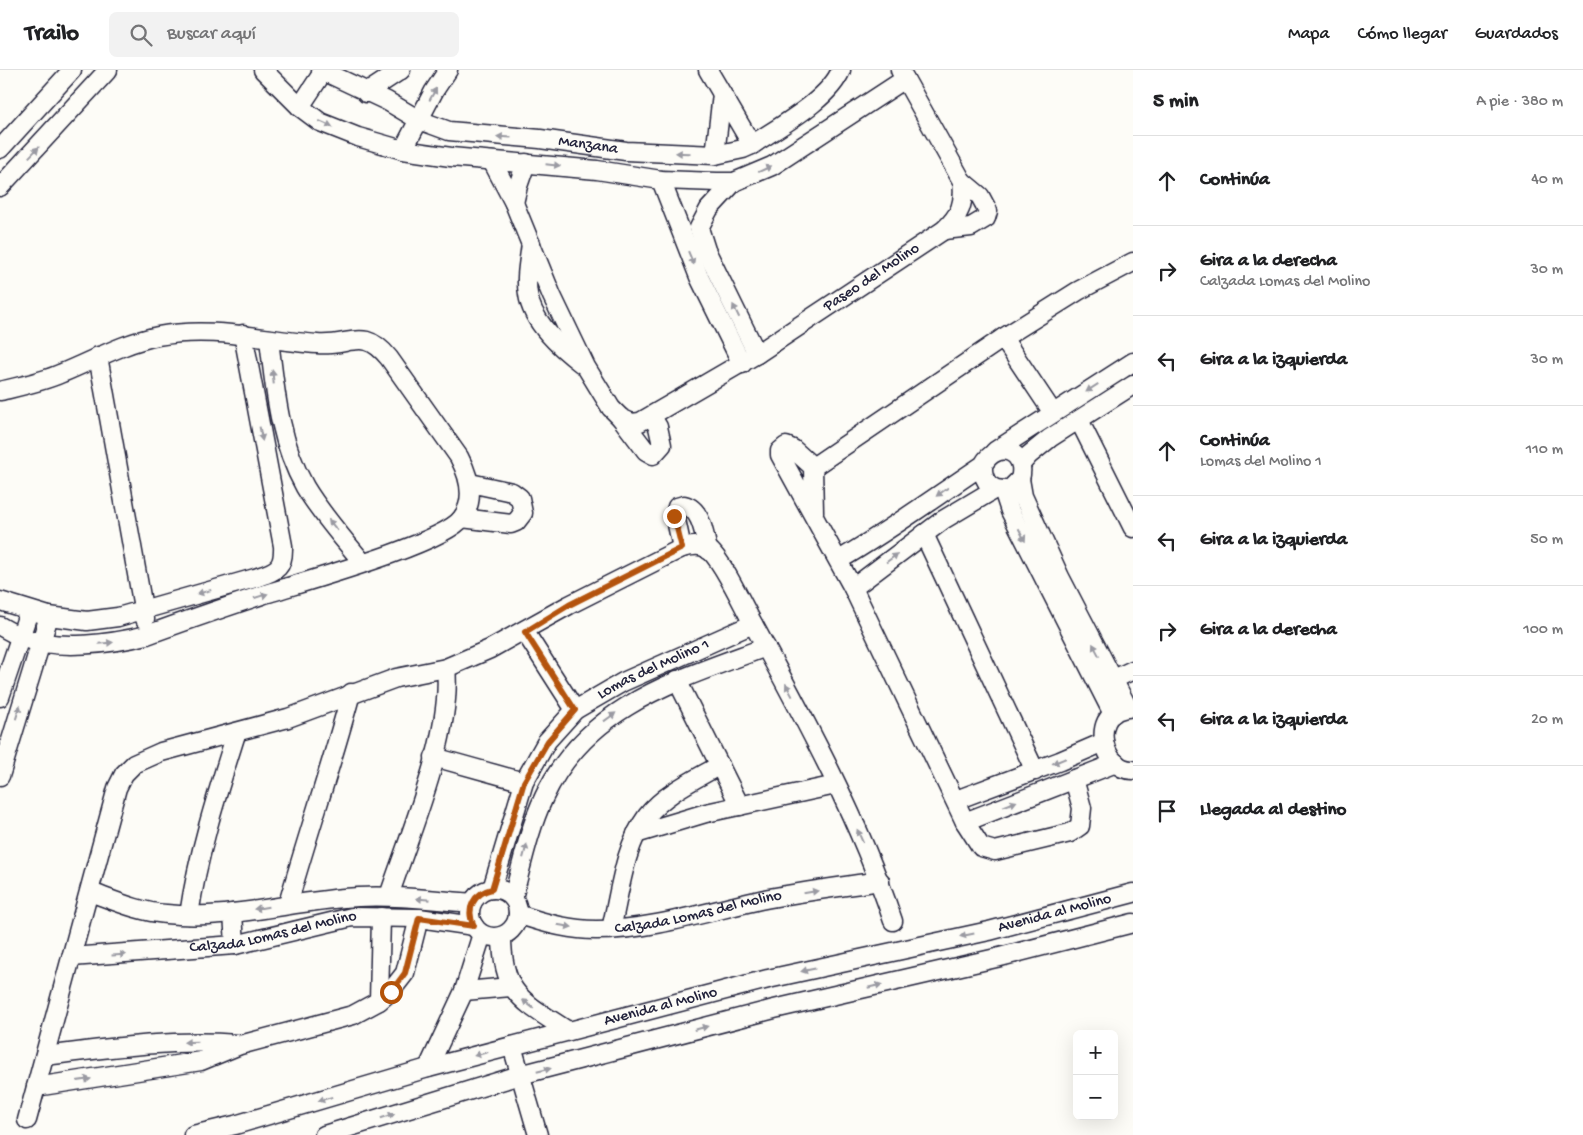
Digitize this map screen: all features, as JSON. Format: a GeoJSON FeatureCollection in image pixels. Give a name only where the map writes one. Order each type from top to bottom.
{"type":"FeatureCollection","features":[{"type":"Feature","properties":{"kind":"street"},"geometry":{"type":"LineString","coordinates":[[0,149],[72,70]]}},
{"type":"Feature","properties":{"kind":"street"},"geometry":{"type":"LineString","coordinates":[[0,187],[108,70]]}},
{"type":"Feature","properties":{"kind":"street"},"geometry":{"type":"LineString","coordinates":[[263,70],[300,107],[328,125],[358,137],[403,150],[492,161],[597,170],[661,180],[734,182]]}},
{"type":"Feature","properties":{"kind":"street"},"geometry":{"type":"LineString","coordinates":[[366,93],[401,70]]}},
{"type":"Feature","properties":{"kind":"street"},"geometry":{"type":"LineString","coordinates":[[403,150],[434,91],[448,70]]}},
{"type":"Feature","properties":{"kind":"street"},"geometry":{"type":"LineString","coordinates":[[708,70],[752,145]]}},
{"type":"Feature","properties":{"kind":"street","name":"Manzana"},"geometry":{"type":"LineString","coordinates":[[322,71],[366,93],[387,101],[419,120],[449,131],[540,139],[598,148],[715,155],[743,150],[752,145],[809,106],[828,89],[841,70]]}},
{"type":"Feature","properties":{"kind":"street"},"geometry":{"type":"LineString","coordinates":[[300,107],[322,71]]}},
{"type":"Feature","properties":{"kind":"street"},"geometry":{"type":"LineString","coordinates":[[757,354],[706,250],[699,228],[709,209],[734,182],[772,166],[903,74]]}},
{"type":"Feature","properties":{"kind":"street","name":"Paseo del Molino"},"geometry":{"type":"LineString","coordinates":[[621,418],[632,423],[652,416],[742,364],[944,230],[956,218],[962,208],[964,199],[962,181],[903,74]]}},
{"type":"Feature","properties":{"kind":"street"},"geometry":{"type":"LineString","coordinates":[[715,155],[722,94]]}},
{"type":"Feature","properties":{"kind":"street"},"geometry":{"type":"LineString","coordinates":[[809,106],[826,129]]}},
{"type":"Feature","properties":{"kind":"street"},"geometry":{"type":"LineString","coordinates":[[597,170],[598,148]]}},
{"type":"Feature","properties":{"kind":"street"},"geometry":{"type":"LineString","coordinates":[[492,161],[531,240],[552,296],[586,367],[611,408],[621,418],[640,444],[653,455],[662,445],[658,427],[652,416]]}},
{"type":"Feature","properties":{"kind":"street"},"geometry":{"type":"LineString","coordinates":[[514,203],[526,163]]}},
{"type":"Feature","properties":{"kind":"street"},"geometry":{"type":"LineString","coordinates":[[661,180],[699,277],[742,364]]}},
{"type":"Feature","properties":{"kind":"street"},"geometry":{"type":"LineString","coordinates":[[944,230],[971,227],[986,218],[988,211],[980,196],[962,181]]}},
{"type":"Feature","properties":{"kind":"street"},"geometry":{"type":"LineString","coordinates":[[680,231],[699,228]]}},
{"type":"Feature","properties":{"kind":"street"},"geometry":{"type":"LineString","coordinates":[[813,467],[1003,338],[1078,291],[1133,262]]}},
{"type":"Feature","properties":{"kind":"street"},"geometry":{"type":"LineString","coordinates":[[0,391],[34,383],[126,345],[157,336],[185,332],[243,334],[269,339],[320,344],[338,344],[361,339],[371,340],[380,346],[459,457],[470,483],[470,495],[462,518],[438,535],[363,563],[147,634],[122,641],[89,644],[42,642],[21,637],[0,626]]}},
{"type":"Feature","properties":{"kind":"street"},"geometry":{"type":"LineString","coordinates":[[0,601],[49,616],[87,621],[118,617],[273,572],[280,566],[283,559],[283,546],[243,334]]}},
{"type":"Feature","properties":{"kind":"street"},"geometry":{"type":"LineString","coordinates":[[1003,338],[1052,413]]}},
{"type":"Feature","properties":{"kind":"street"},"geometry":{"type":"LineString","coordinates":[[269,339],[276,401],[290,456],[305,487],[322,512],[363,563]]}},
{"type":"Feature","properties":{"kind":"street"},"geometry":{"type":"LineString","coordinates":[[98,356],[147,634]]}},
{"type":"Feature","properties":{"kind":"street"},"geometry":{"type":"LineString","coordinates":[[838,560],[878,538],[982,464],[987,456],[1133,362]]}},
{"type":"Feature","properties":{"kind":"street"},"geometry":{"type":"LineString","coordinates":[[853,588],[960,509],[999,490],[1016,485],[1021,472],[1036,447],[1133,385]]}},
{"type":"Feature","properties":{"kind":"street"},"geometry":{"type":"LineString","coordinates":[[1079,420],[1133,528]]}},
{"type":"Feature","properties":{"kind":"street"},"geometry":{"type":"LineString","coordinates":[[814,513],[813,467],[789,446],[780,451],[780,455],[814,513],[853,588],[965,822],[982,847],[995,851],[1070,834],[1080,826],[1082,817],[1082,808],[1074,779]]}},
{"type":"Feature","properties":{"kind":"street"},"geometry":{"type":"LineString","coordinates":[[995,451],[1011,452],[1021,472],[1023,496],[1125,710]]}},
{"type":"Feature","properties":{"kind":"street"},"geometry":{"type":"LineString","coordinates":[[982,464],[982,474],[987,483],[999,490],[1125,710]]}},
{"type":"Feature","properties":{"kind":"street"},"geometry":{"type":"LineString","coordinates":[[462,518],[511,524],[516,522],[523,513],[524,507],[520,498],[512,492],[470,483]]}},
{"type":"Feature","properties":{"kind":"street"},"geometry":{"type":"LineString","coordinates":[[682,548],[674,516],[677,507],[684,505],[692,509],[698,516],[708,550]]}},
{"type":"Feature","properties":{"kind":"street"},"geometry":{"type":"LineString","coordinates":[[924,534],[1035,771]]}},
{"type":"Feature","properties":{"kind":"street"},"geometry":{"type":"LineString","coordinates":[[27,1120],[117,788],[124,774],[143,759],[161,752],[236,734],[288,718],[351,693],[396,678],[446,668],[525,632],[569,605],[682,548],[698,545],[716,557],[766,647],[836,785],[880,881],[893,921]]}},
{"type":"Feature","properties":{"kind":"street"},"geometry":{"type":"LineString","coordinates":[[0,697],[29,611]]}},
{"type":"Feature","properties":{"kind":"street"},"geometry":{"type":"LineString","coordinates":[[0,776],[49,616]]}},
{"type":"Feature","properties":{"kind":"street","name":"Lomas del Molino 1"},"geometry":{"type":"LineString","coordinates":[[492,889],[524,782],[548,741],[575,710],[623,682],[753,624]]}},
{"type":"Feature","properties":{"kind":"street"},"geometry":{"type":"LineString","coordinates":[[525,632],[575,710]]}},
{"type":"Feature","properties":{"kind":"street","name":"Lomas del Molino 1"},"geometry":{"type":"LineString","coordinates":[[515,906],[531,831],[545,796],[578,745],[608,718],[640,697],[677,680],[766,647]]}},
{"type":"Feature","properties":{"kind":"street"},"geometry":{"type":"LineString","coordinates":[[389,896],[434,757],[447,701],[446,668]]}},
{"type":"Feature","properties":{"kind":"street"},"geometry":{"type":"LineString","coordinates":[[1112,680],[1133,670]]}},
{"type":"Feature","properties":{"kind":"street"},"geometry":{"type":"LineString","coordinates":[[677,680],[740,806]]}},
{"type":"Feature","properties":{"kind":"street"},"geometry":{"type":"LineString","coordinates":[[288,904],[306,839],[332,766],[351,693]]}},
{"type":"Feature","properties":{"kind":"street"},"geometry":{"type":"LineString","coordinates":[[965,822],[1074,779],[1127,770],[1104,742],[1104,728],[1125,710]]}},
{"type":"Feature","properties":{"kind":"street"},"geometry":{"type":"LineString","coordinates":[[189,915],[195,875],[206,832],[236,734]]}},
{"type":"Feature","properties":{"kind":"street"},"geometry":{"type":"LineString","coordinates":[[956,800],[1035,771],[1104,742]]}},
{"type":"Feature","properties":{"kind":"street"},"geometry":{"type":"LineString","coordinates":[[434,757],[524,782]]}},
{"type":"Feature","properties":{"kind":"street"},"geometry":{"type":"LineString","coordinates":[[611,929],[636,834],[648,815],[668,797],[720,765]]}},
{"type":"Feature","properties":{"kind":"street"},"geometry":{"type":"LineString","coordinates":[[636,834],[740,806],[836,785]]}},
{"type":"Feature","properties":{"kind":"street","name":"Calzada Lomas del Molino"},"geometry":{"type":"LineString","coordinates":[[515,906],[541,922],[571,927],[611,929],[645,926],[762,900],[880,881]]}},
{"type":"Feature","properties":{"kind":"street"},"geometry":{"type":"LineString","coordinates":[[492,889],[507,893],[515,906],[513,928],[502,936],[488,937],[478,930],[470,915],[472,903],[476,896],[492,889]]}},
{"type":"Feature","properties":{"kind":"street","name":"Avenida al Molino"},"geometry":{"type":"LineString","coordinates":[[193,1135],[235,1126],[428,1068],[568,1031],[768,979],[989,931],[1130,891]]}},
{"type":"Feature","properties":{"kind":"street","name":"Calzada Lomas del Molino"},"geometry":{"type":"LineString","coordinates":[[90,892],[141,910],[189,915],[233,913],[288,904],[358,897],[389,896],[472,903]]}},
{"type":"Feature","properties":{"kind":"street"},"geometry":{"type":"LineString","coordinates":[[233,913],[235,945]]}},
{"type":"Feature","properties":{"kind":"street"},"geometry":{"type":"LineString","coordinates":[[379,1002],[381,917]]}},
{"type":"Feature","properties":{"kind":"street","name":"Calzada Lomas del Molino"},"geometry":{"type":"LineString","coordinates":[[70,957],[235,945],[336,920],[381,917],[419,918],[478,930]]}},
{"type":"Feature","properties":{"kind":"street"},"geometry":{"type":"LineString","coordinates":[[36,1087],[201,1061],[240,1045],[353,1015],[379,1002],[391,992],[405,973],[419,918]]}},
{"type":"Feature","properties":{"kind":"street","name":"Avenida al Molino"},"geometry":{"type":"LineString","coordinates":[[324,1135],[520,1075],[774,1009],[996,958],[1133,923]]}},
{"type":"Feature","properties":{"kind":"street"},"geometry":{"type":"LineString","coordinates":[[428,1068],[464,991],[478,930]]}},
{"type":"Feature","properties":{"kind":"street"},"geometry":{"type":"LineString","coordinates":[[502,936],[502,962],[511,987],[527,1004],[568,1031]]}},
{"type":"Feature","properties":{"kind":"street"},"geometry":{"type":"LineString","coordinates":[[464,991],[511,987]]}},
{"type":"Feature","properties":{"kind":"street"},"geometry":{"type":"LineString","coordinates":[[45,1056],[160,1043],[200,1042],[240,1045]]}},
{"type":"Feature","properties":{"kind":"street"},"geometry":{"type":"LineString","coordinates":[[512,1046],[538,1135]]}},
{"type":"Feature","properties":{"kind":"route"},"geometry":{"type":"LineString","coordinates":[[391,992],[405,973],[419,918],[447,924],[474,926],[470,915],[472,903],[476,896],[492,889],[524,782],[535,760],[548,741],[575,710],[525,632],[569,605],[682,548],[674,516]]}}]}
